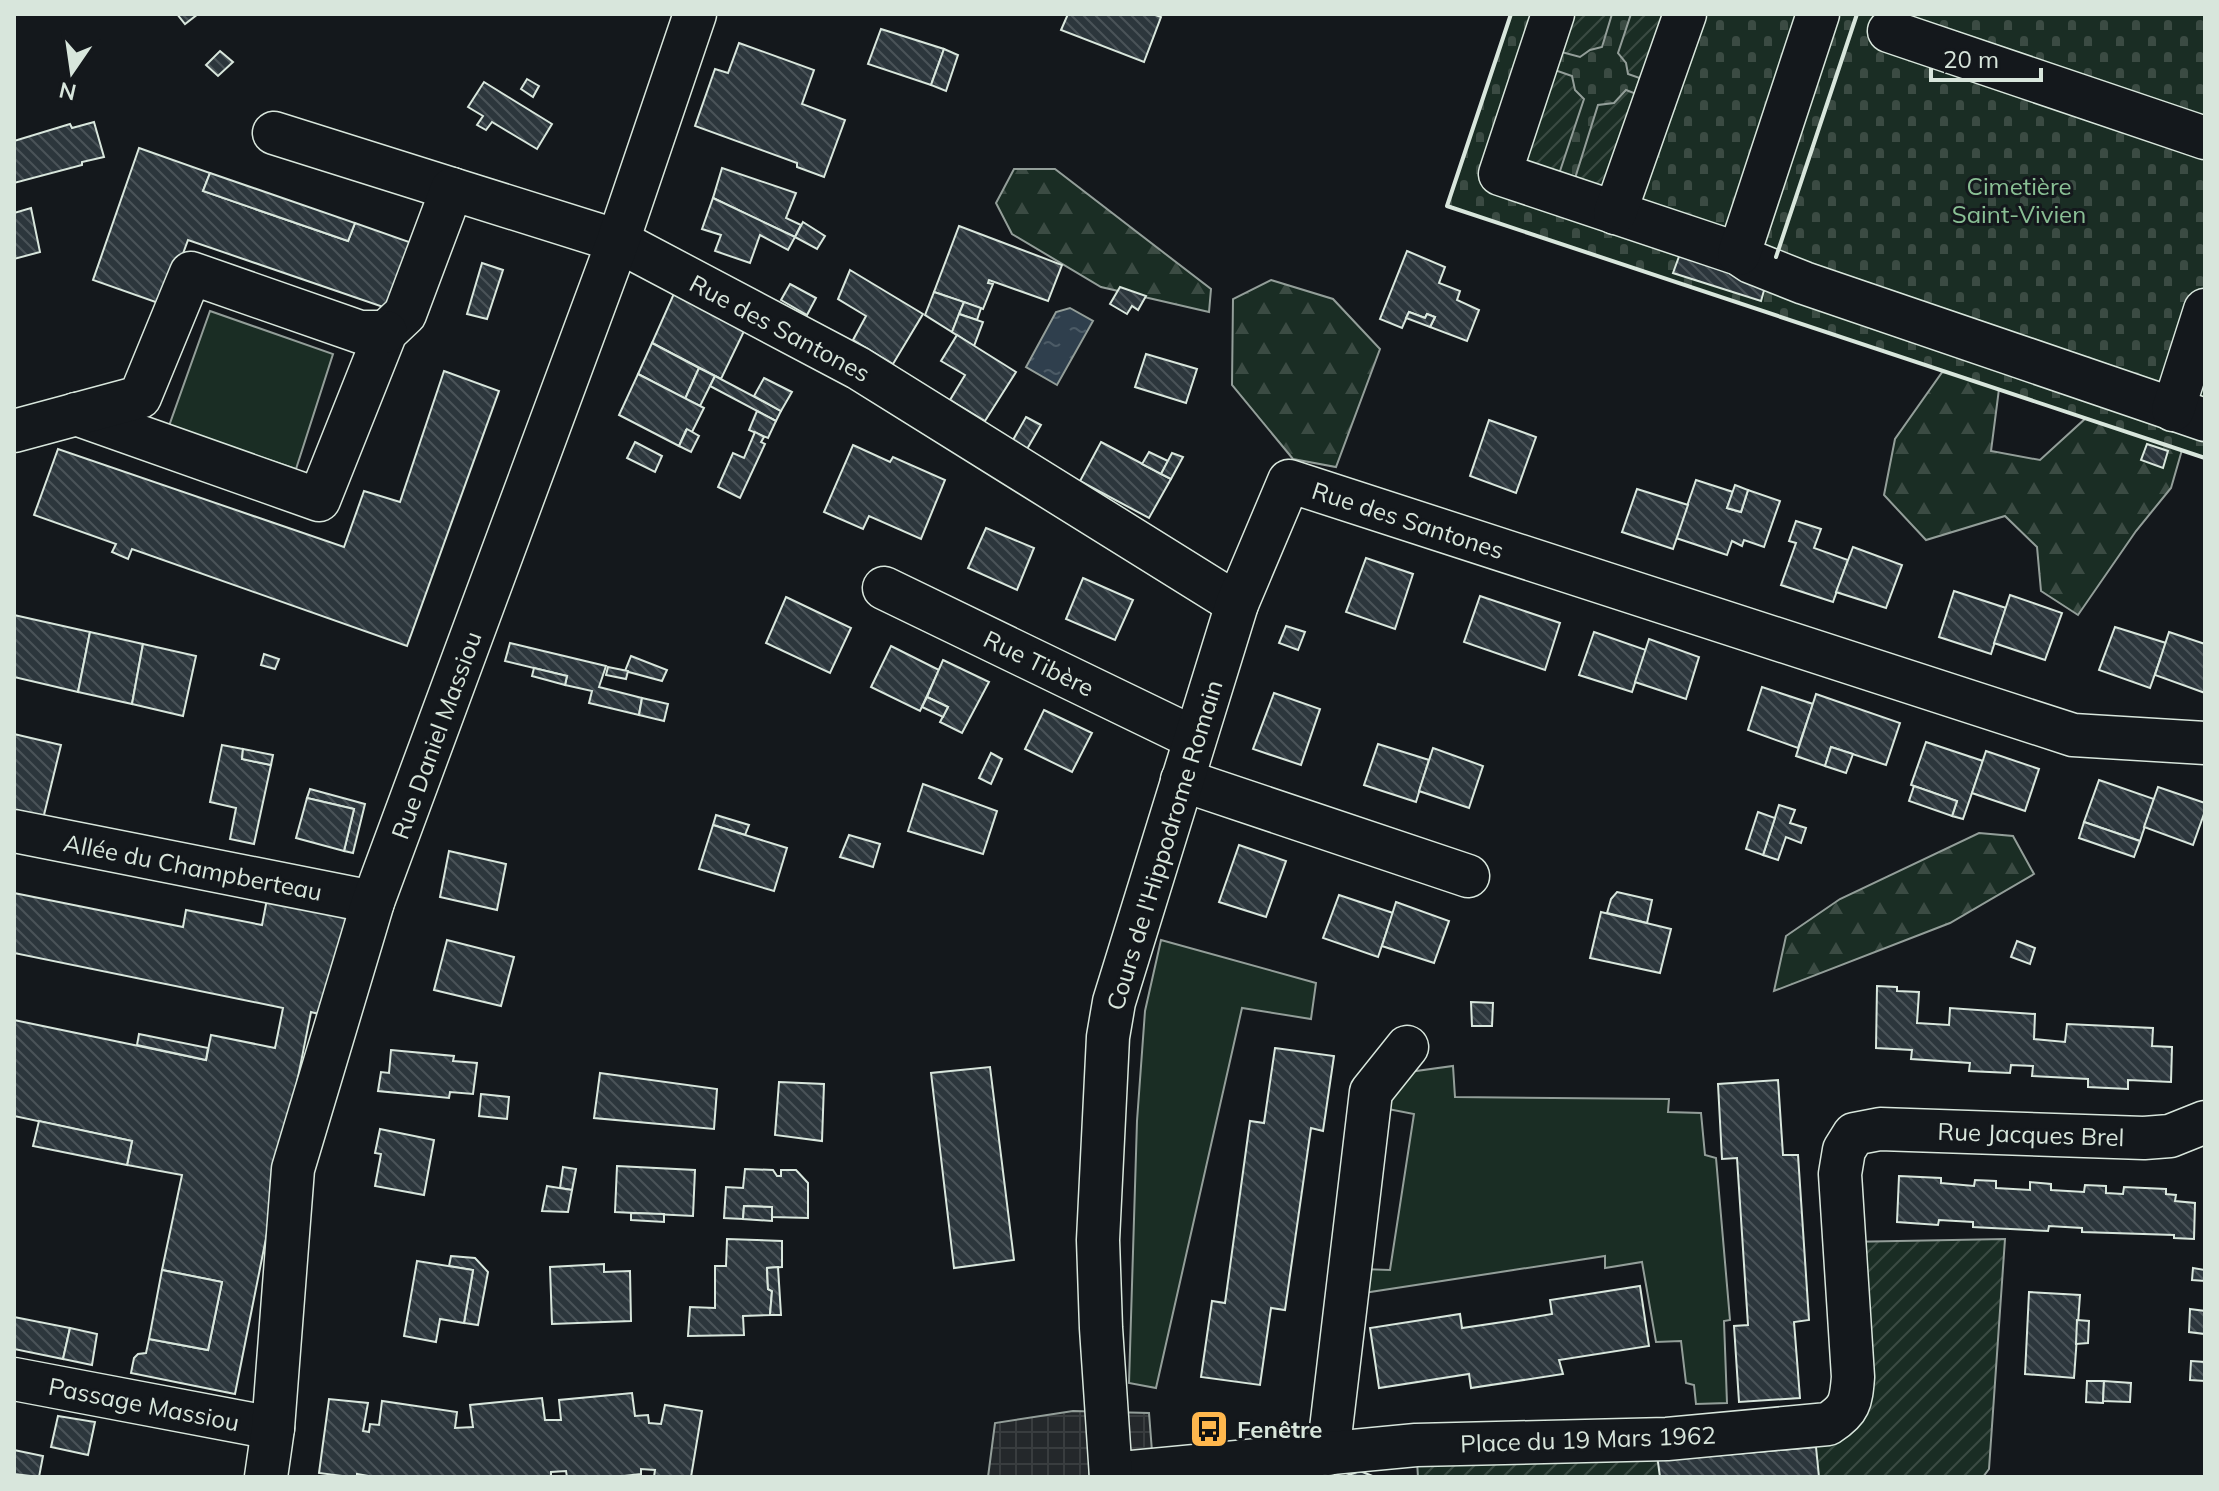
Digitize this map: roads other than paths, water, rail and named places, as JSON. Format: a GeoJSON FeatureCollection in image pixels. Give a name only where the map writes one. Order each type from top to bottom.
{"type":"FeatureCollection","features":[{"type":"Feature","properties":{"kind":"street","name":"Rue Daniel Massiou"},"geometry":{"type":"LineString","coordinates":[[266,1477],[273,1428],[293,1169],[373,902],[618,241],[695,14]]}},
{"type":"Feature","properties":{"kind":"street"},"geometry":{"type":"LineString","coordinates":[[1553,14],[1500,174],[1739,254],[1751,262],[1804,283],[2189,415],[2205,310]]}},
{"type":"Feature","properties":{"kind":"street"},"geometry":{"type":"LineString","coordinates":[[1615,213],[1685,14]]}},
{"type":"Feature","properties":{"kind":"street"},"geometry":{"type":"LineString","coordinates":[[1739,254],[1818,14]]}},
{"type":"Feature","properties":{"kind":"street"},"geometry":{"type":"LineString","coordinates":[[1889,31],[2205,138]]}},
{"type":"Feature","properties":{"kind":"street","name":"Rue des Santones"},"geometry":{"type":"LineString","coordinates":[[274,133],[618,241],[858,368],[1237,604],[1289,481],[2073,735],[2205,743]]}},
{"type":"Feature","properties":{"kind":"street"},"geometry":{"type":"LineString","coordinates":[[76,414],[319,500],[386,332],[405,314],[452,189]]}},
{"type":"Feature","properties":{"kind":"street"},"geometry":{"type":"LineString","coordinates":[[14,431],[140,397],[191,273],[360,332],[386,332]]}},
{"type":"Feature","properties":{"kind":"street","name":"Rue Tibère"},"geometry":{"type":"LineString","coordinates":[[884,588],[1194,738]]}},
{"type":"Feature","properties":{"kind":"street","name":"Cours de l'Hippodrome Romain"},"geometry":{"type":"LineString","coordinates":[[1111,1475],[1098,1240],[1108,1037],[1116,995],[1237,604]]}},
{"type":"Feature","properties":{"kind":"street"},"geometry":{"type":"LineString","coordinates":[[1182,780],[1468,876]]}},
{"type":"Feature","properties":{"kind":"street","name":"Allée du Champberteau"},"geometry":{"type":"LineString","coordinates":[[14,831],[373,902]]}},
{"type":"Feature","properties":{"kind":"street"},"geometry":{"type":"LineString","coordinates":[[1328,1454],[1371,1092],[1407,1047]]}},
{"type":"Feature","properties":{"kind":"street","name":"Rue Jacques Brel"},"geometry":{"type":"LineString","coordinates":[[1844,1414],[1851,1399],[1853,1377],[1840,1174],[1844,1150],[1854,1134],[1880,1129],[2144,1138],[2170,1136],[2205,1122]]}},
{"type":"Feature","properties":{"kind":"street","name":"Passage Massiou"},"geometry":{"type":"LineString","coordinates":[[14,1379],[273,1428]]}},
{"type":"Feature","properties":{"kind":"street","name":"Place du 19 Mars 1962"},"geometry":{"type":"LineString","coordinates":[[1111,1475],[1328,1454],[1417,1461],[1828,1424],[1844,1414]]}},
{"type":"Feature","properties":{"kind":"water"},"geometry":{"type":"Polygon","coordinates":[[[1070,308],[1093,321],[1057,385],[1026,367],[1056,312],[1070,308]]]}},
{"type":"Feature","properties":{"kind":"place","name":"Fenêtre"},"geometry":{"type":"Point","coordinates":[1209,1429]}},
{"type":"Feature","properties":{"kind":"park label","name":"Cimetière Saint-Vivien"},"geometry":{"type":"Point","coordinates":[2019,200]}}]}
